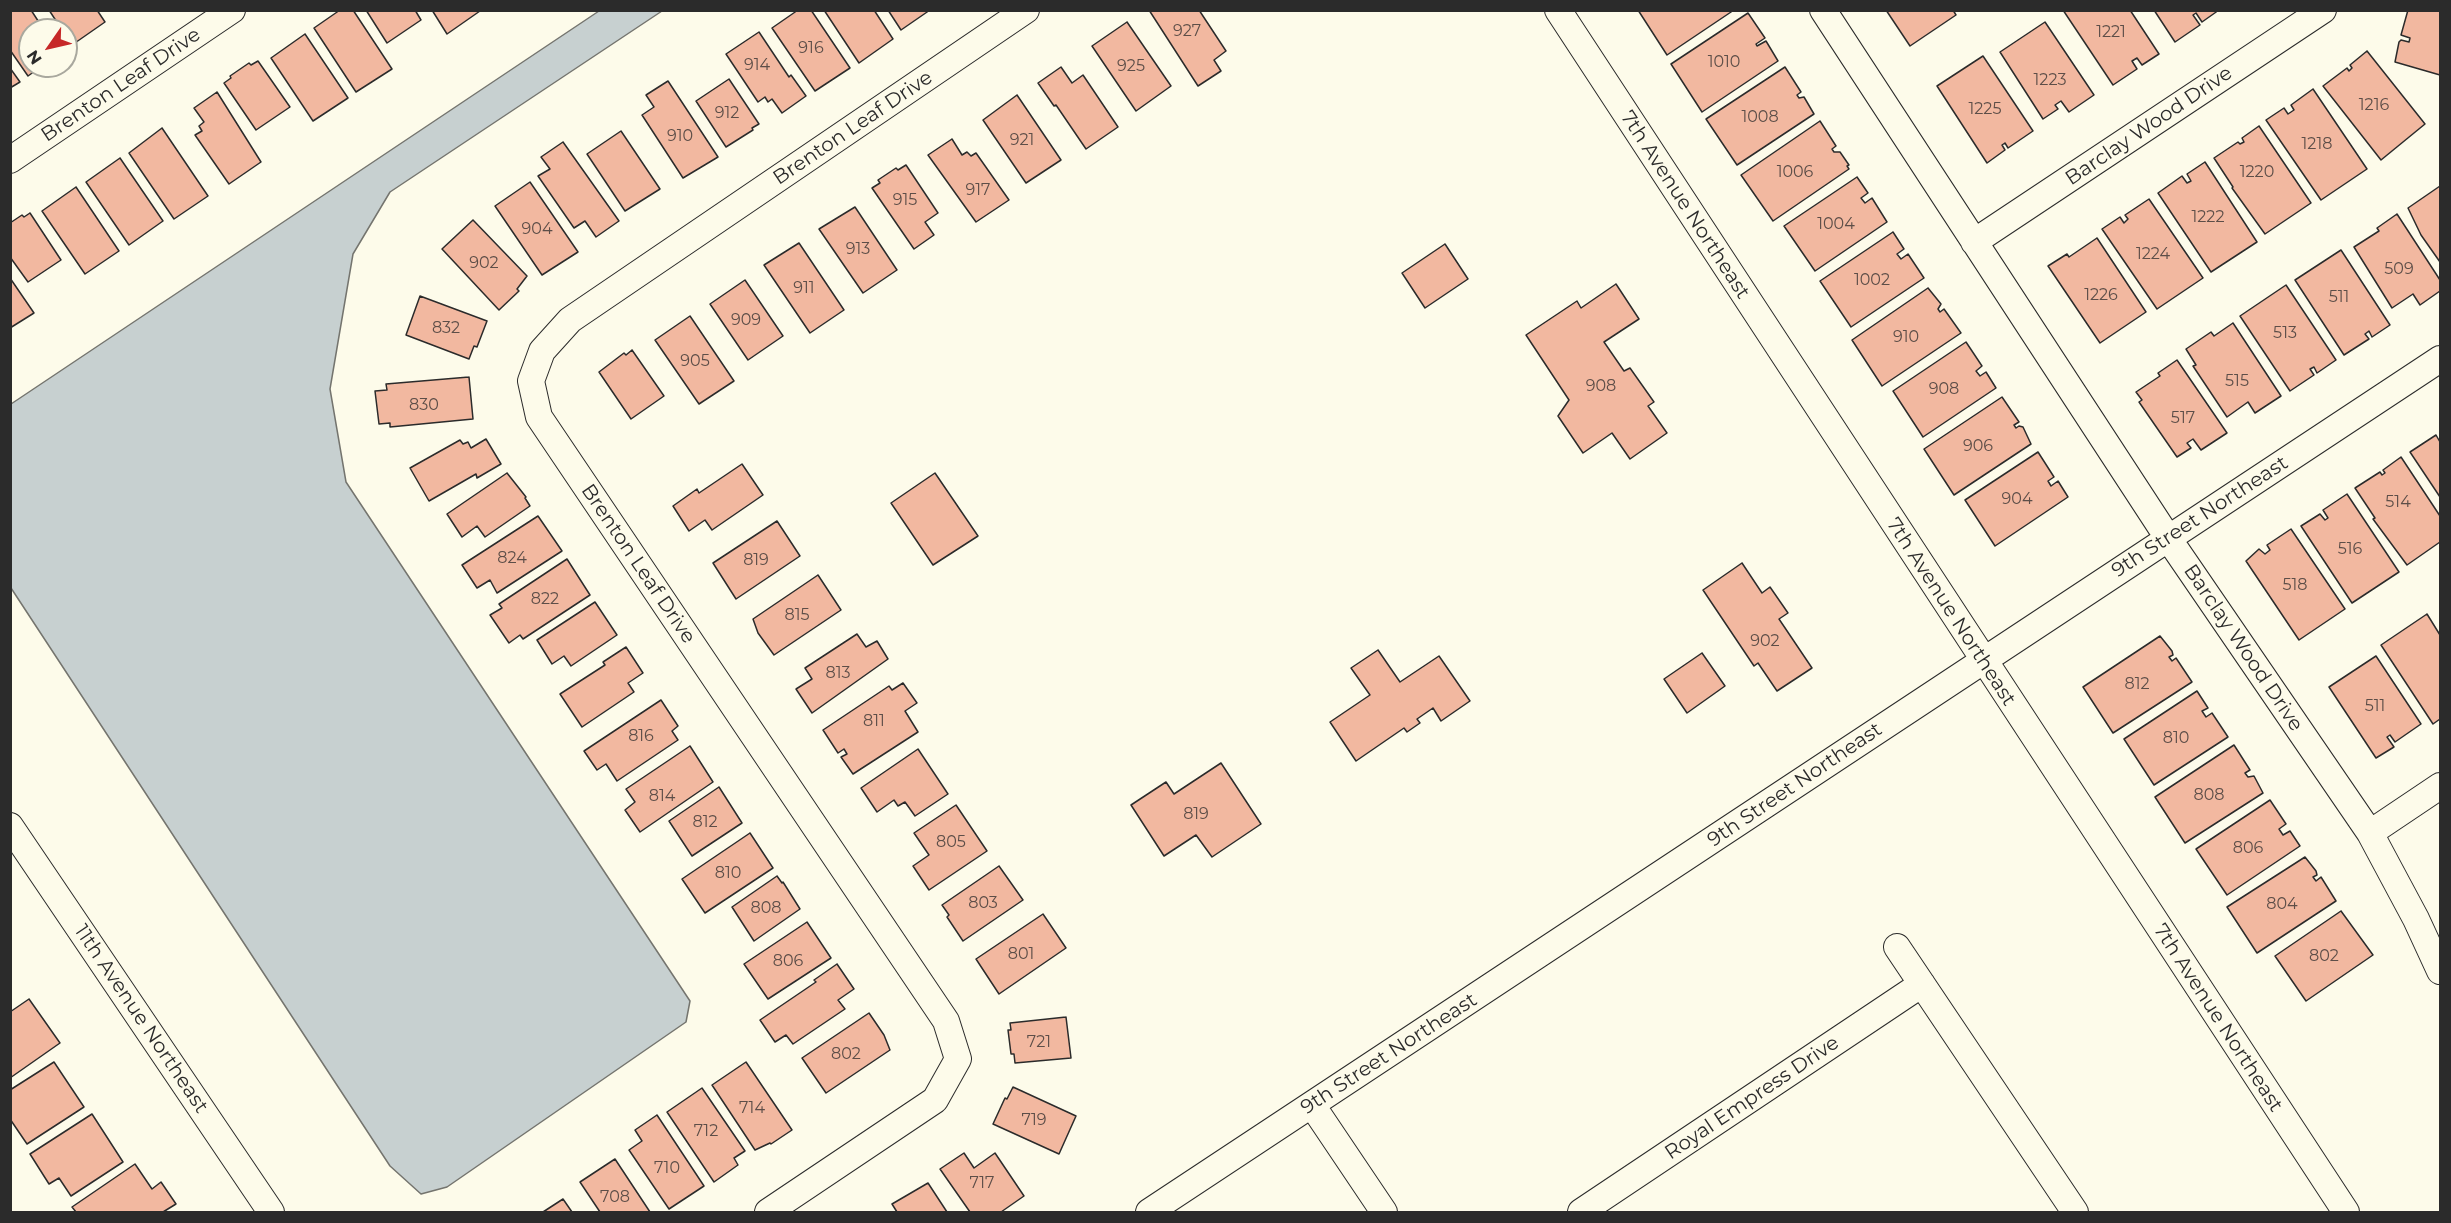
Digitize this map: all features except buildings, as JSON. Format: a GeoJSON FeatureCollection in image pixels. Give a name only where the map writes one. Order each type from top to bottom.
{"type":"FeatureCollection","features":[{"type":"Feature","properties":{"kind":"street","name":"Brenton Leaf Drive"},"geometry":{"type":"LineString","coordinates":[[10,160],[232,10]]}},
{"type":"Feature","properties":{"kind":"street","name":"Brenton Leaf Drive"},"geometry":{"type":"LineString","coordinates":[[768,1212],[935,1100],[958,1059],[946,1021],[539,417],[531,381],[542,351],[570,320],[1026,10]]}},
{"type":"Feature","properties":{"kind":"street","name":"7th Avenue Northeast"},"geometry":{"type":"LineString","coordinates":[[1558,10],[2346,1212]]}},
{"type":"Feature","properties":{"kind":"street","name":"Barclay Wood Drive"},"geometry":{"type":"LineString","coordinates":[[1823,10],[2168,538],[2370,833],[2416,919],[2440,971]]}},
{"type":"Feature","properties":{"kind":"street","name":"Barclay Wood Drive"},"geometry":{"type":"LineString","coordinates":[[1974,242],[2323,10]]}},
{"type":"Feature","properties":{"kind":"street","name":"9th Street Northeast"},"geometry":{"type":"LineString","coordinates":[[1149,1212],[2440,359]]}},
{"type":"Feature","properties":{"kind":"street"},"geometry":{"type":"LineString","coordinates":[[2370,833],[2440,786]]}},
{"type":"Feature","properties":{"kind":"street","name":"11th Avenue Northeast"},"geometry":{"type":"LineString","coordinates":[[10,826],[271,1212]]}},
{"type":"Feature","properties":{"kind":"street"},"geometry":{"type":"LineString","coordinates":[[1897,947],[2075,1212]]}},
{"type":"Feature","properties":{"kind":"street","name":"Royal Empress Drive"},"geometry":{"type":"LineString","coordinates":[[1581,1212],[1922,984]]}},
{"type":"Feature","properties":{"kind":"street"},"geometry":{"type":"LineString","coordinates":[[1312,1105],[1384,1212]]}},
{"type":"Feature","properties":{"kind":"shaded area"},"geometry":{"type":"Polygon","coordinates":[[[599,11],[662,11],[390,192],[353,254],[330,389],[346,482],[690,1001],[686,1022],[447,1187],[421,1194],[390,1166],[11,588],[11,404],[599,11]]]}}]}
